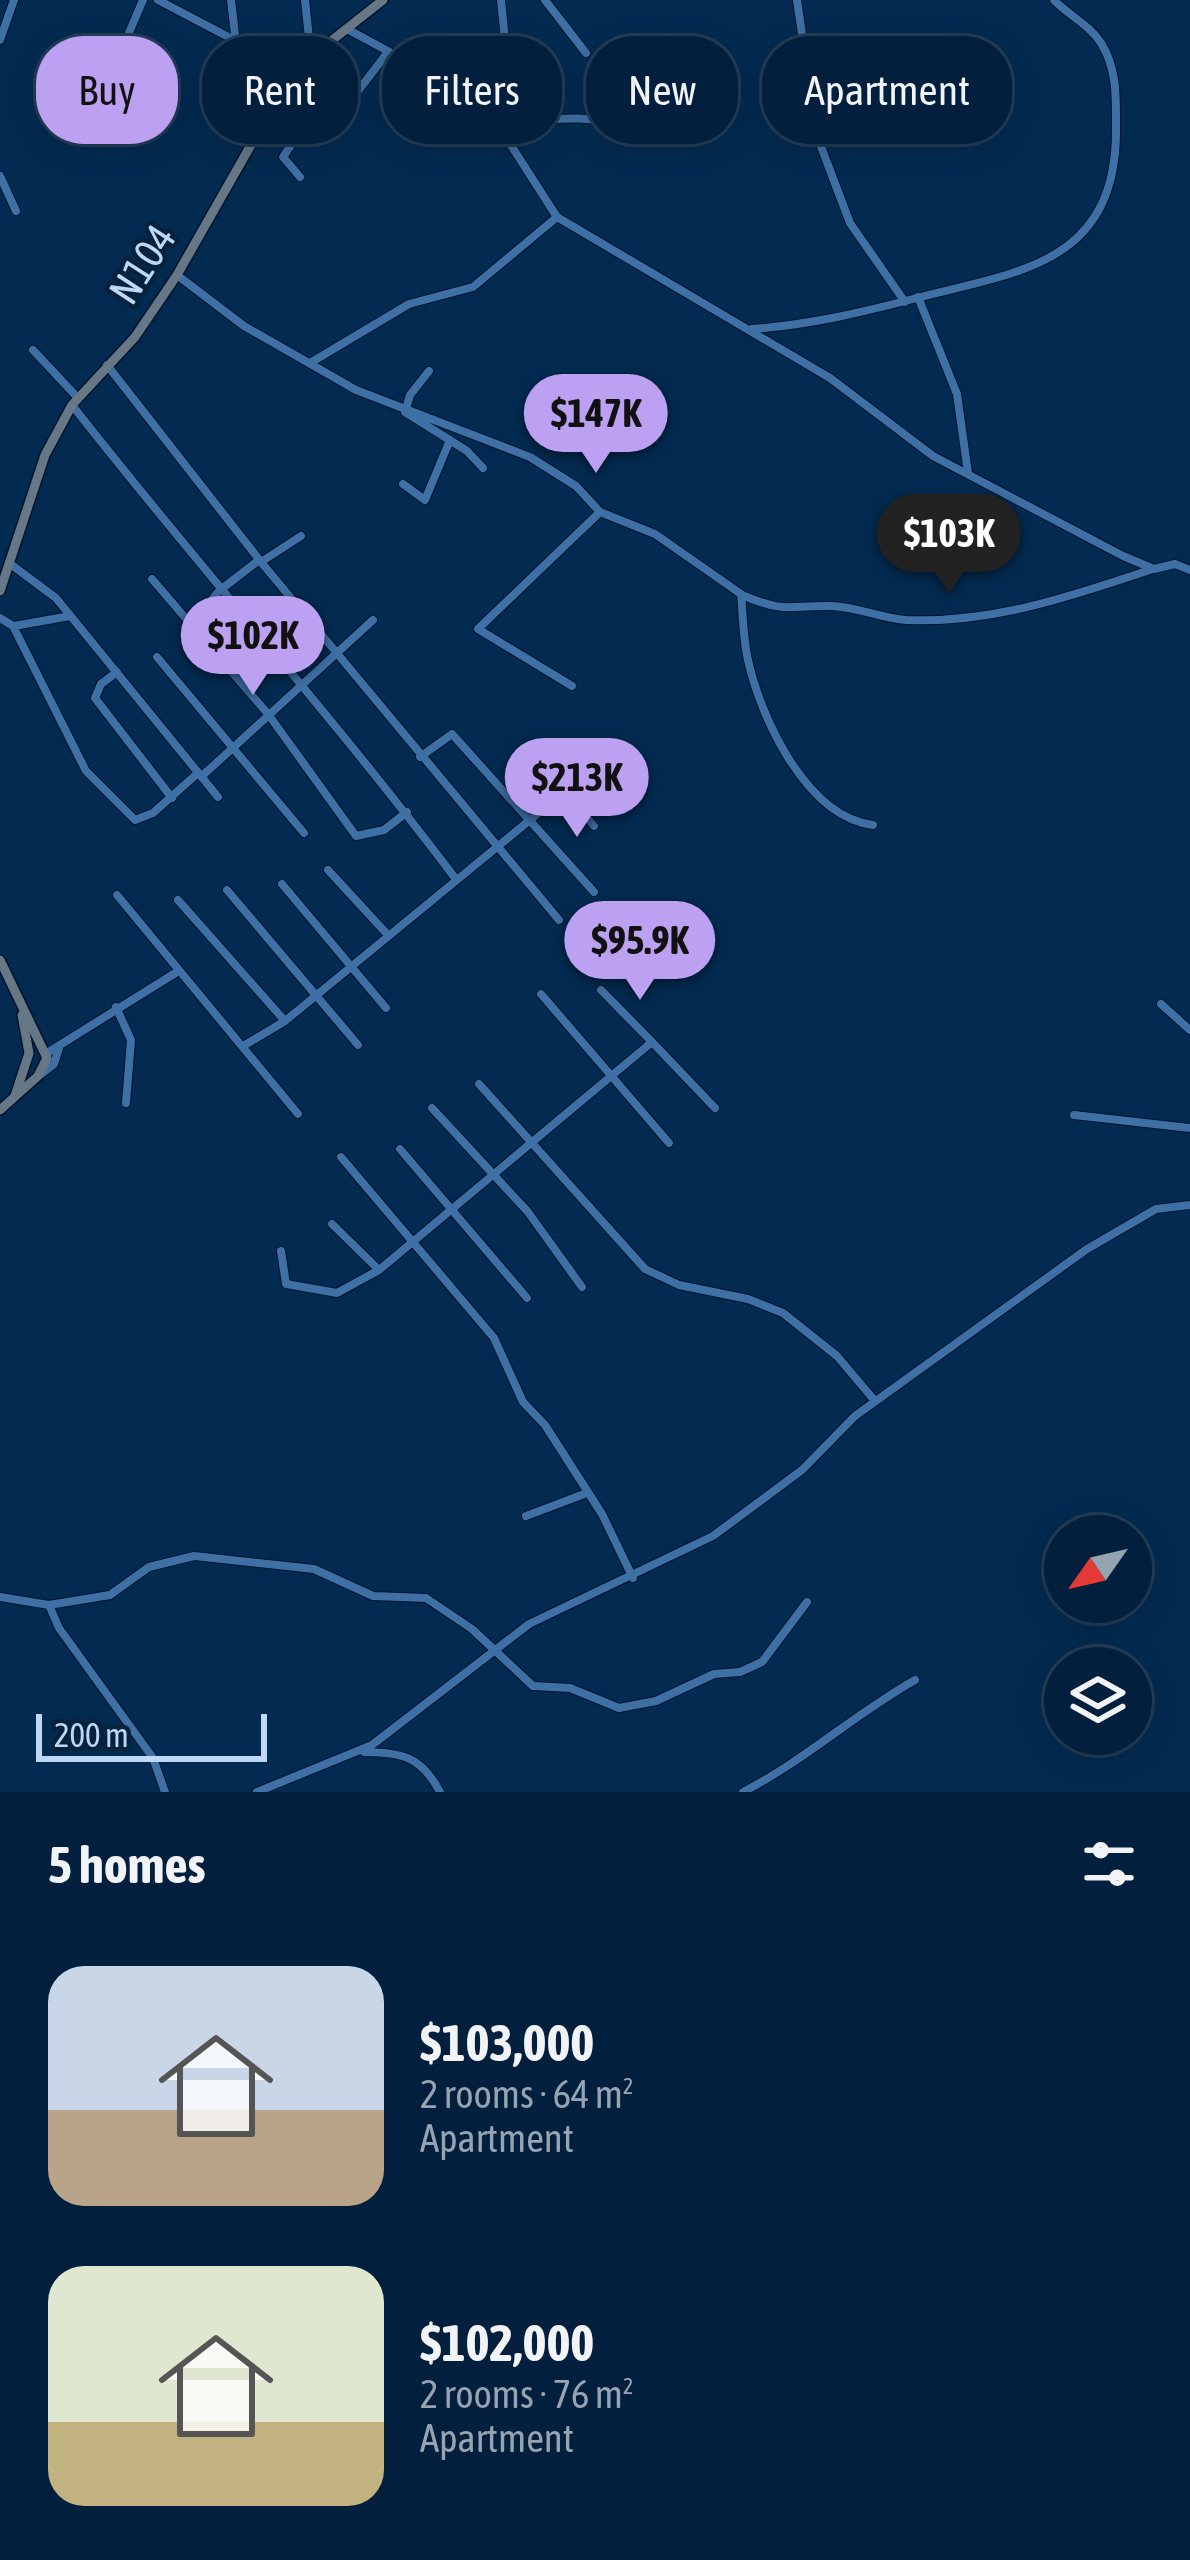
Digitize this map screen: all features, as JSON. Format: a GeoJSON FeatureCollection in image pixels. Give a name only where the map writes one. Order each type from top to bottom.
{"type":"FeatureCollection","features":[{"type":"Feature","properties":{"kind":"street"},"geometry":{"type":"LineString","coordinates":[[0,40],[14,0]]}},
{"type":"Feature","properties":{"kind":"street"},"geometry":{"type":"LineString","coordinates":[[128,36],[143,0]]}},
{"type":"Feature","properties":{"kind":"street"},"geometry":{"type":"LineString","coordinates":[[158,0],[222,36]]}},
{"type":"Feature","properties":{"kind":"street"},"geometry":{"type":"LineString","coordinates":[[231,0],[235,36]]}},
{"type":"Feature","properties":{"kind":"street"},"geometry":{"type":"LineString","coordinates":[[305,0],[309,36]]}},
{"type":"Feature","properties":{"kind":"street","name":"N104"},"geometry":{"type":"LineString","coordinates":[[338,36],[383,0]]}},
{"type":"Feature","properties":{"kind":"street"},"geometry":{"type":"LineString","coordinates":[[501,0],[505,36]]}},
{"type":"Feature","properties":{"kind":"street"},"geometry":{"type":"LineString","coordinates":[[545,0],[586,53]]}},
{"type":"Feature","properties":{"kind":"street"},"geometry":{"type":"LineString","coordinates":[[797,0],[818,136],[850,223],[905,302]]}},
{"type":"Feature","properties":{"kind":"street"},"geometry":{"type":"LineString","coordinates":[[752,328],[817,324],[1029,271],[1074,240],[1105,200],[1116,141],[1114,76],[1102,44],[1054,0]]}},
{"type":"Feature","properties":{"kind":"street"},"geometry":{"type":"LineString","coordinates":[[347,29],[382,49]]}},
{"type":"Feature","properties":{"kind":"street"},"geometry":{"type":"LineString","coordinates":[[300,177],[283,157],[313,112],[334,118],[341,113],[382,60]]}},
{"type":"Feature","properties":{"kind":"street","name":"N104"},"geometry":{"type":"LineString","coordinates":[[0,591],[45,455],[75,401],[135,337],[177,275],[251,144]]}},
{"type":"Feature","properties":{"kind":"street"},"geometry":{"type":"LineString","coordinates":[[508,144],[557,217],[752,328],[830,378],[902,437],[1154,569]]}},
{"type":"Feature","properties":{"kind":"street"},"geometry":{"type":"LineString","coordinates":[[0,176],[16,211]]}},
{"type":"Feature","properties":{"kind":"street"},"geometry":{"type":"LineString","coordinates":[[310,363],[409,304],[473,287],[557,217]]}},
{"type":"Feature","properties":{"kind":"street"},"geometry":{"type":"LineString","coordinates":[[177,275],[244,326],[356,390],[530,457],[576,486],[600,512],[655,534],[741,594],[779,611],[835,606],[906,620],[961,617],[1055,602],[1175,564],[1190,570]]}},
{"type":"Feature","properties":{"kind":"street"},"geometry":{"type":"LineString","coordinates":[[918,298],[957,394],[968,473]]}},
{"type":"Feature","properties":{"kind":"street"},"geometry":{"type":"LineString","coordinates":[[33,350],[219,591],[302,683],[455,878]]}},
{"type":"Feature","properties":{"kind":"street"},"geometry":{"type":"LineString","coordinates":[[107,364],[260,561],[559,920]]}},
{"type":"Feature","properties":{"kind":"street"},"geometry":{"type":"LineString","coordinates":[[405,409],[429,371]]}},
{"type":"Feature","properties":{"kind":"street"},"geometry":{"type":"LineString","coordinates":[[405,409],[483,468]]}},
{"type":"Feature","properties":{"kind":"street"},"geometry":{"type":"LineString","coordinates":[[403,484],[425,500],[450,440]]}},
{"type":"Feature","properties":{"kind":"street"},"geometry":{"type":"LineString","coordinates":[[572,686],[478,629],[600,512]]}},
{"type":"Feature","properties":{"kind":"street"},"geometry":{"type":"LineString","coordinates":[[190,625],[219,591],[301,536]]}},
{"type":"Feature","properties":{"kind":"street"},"geometry":{"type":"LineString","coordinates":[[7,559],[72,616],[218,796]]}},
{"type":"Feature","properties":{"kind":"street"},"geometry":{"type":"LineString","coordinates":[[152,579],[268,714],[356,836],[384,830],[407,812]]}},
{"type":"Feature","properties":{"kind":"street"},"geometry":{"type":"LineString","coordinates":[[741,594],[746,656],[758,695],[794,761],[823,802],[840,817],[873,825]]}},
{"type":"Feature","properties":{"kind":"street"},"geometry":{"type":"LineString","coordinates":[[13,626],[72,616]]}},
{"type":"Feature","properties":{"kind":"street"},"geometry":{"type":"LineString","coordinates":[[0,618],[13,626],[86,771],[135,820],[200,775],[373,620]]}},
{"type":"Feature","properties":{"kind":"street"},"geometry":{"type":"LineString","coordinates":[[157,657],[304,833]]}},
{"type":"Feature","properties":{"kind":"street"},"geometry":{"type":"LineString","coordinates":[[117,672],[101,684],[95,698],[172,798]]}},
{"type":"Feature","properties":{"kind":"street"},"geometry":{"type":"LineString","coordinates":[[420,757],[452,734],[594,892]]}},
{"type":"Feature","properties":{"kind":"street"},"geometry":{"type":"LineString","coordinates":[[538,760],[594,826]]}},
{"type":"Feature","properties":{"kind":"street"},"geometry":{"type":"LineString","coordinates":[[245,1045],[285,1021],[596,765]]}},
{"type":"Feature","properties":{"kind":"street"},"geometry":{"type":"LineString","coordinates":[[328,870],[388,935]]}},
{"type":"Feature","properties":{"kind":"street"},"geometry":{"type":"LineString","coordinates":[[282,884],[386,1008]]}},
{"type":"Feature","properties":{"kind":"street"},"geometry":{"type":"LineString","coordinates":[[227,890],[318,992],[358,1045]]}},
{"type":"Feature","properties":{"kind":"street"},"geometry":{"type":"LineString","coordinates":[[117,896],[298,1114]]}},
{"type":"Feature","properties":{"kind":"street"},"geometry":{"type":"LineString","coordinates":[[178,900],[285,1021]]}},
{"type":"Feature","properties":{"kind":"street"},"geometry":{"type":"LineString","coordinates":[[0,960],[4,979],[17,992],[46,1053],[38,1076]]}},
{"type":"Feature","properties":{"kind":"street"},"geometry":{"type":"LineString","coordinates":[[46,1053],[178,972]]}},
{"type":"Feature","properties":{"kind":"street"},"geometry":{"type":"LineString","coordinates":[[601,990],[715,1108]]}},
{"type":"Feature","properties":{"kind":"street"},"geometry":{"type":"LineString","coordinates":[[15,1098],[29,1053],[17,992]]}},
{"type":"Feature","properties":{"kind":"street"},"geometry":{"type":"LineString","coordinates":[[541,994],[669,1143]]}},
{"type":"Feature","properties":{"kind":"street"},"geometry":{"type":"LineString","coordinates":[[1161,1004],[1190,1030]]}},
{"type":"Feature","properties":{"kind":"street"},"geometry":{"type":"LineString","coordinates":[[116,1007],[131,1040],[126,1103]]}},
{"type":"Feature","properties":{"kind":"street"},"geometry":{"type":"LineString","coordinates":[[281,1251],[286,1284],[338,1293],[379,1270],[652,1042]]}},
{"type":"Feature","properties":{"kind":"street"},"geometry":{"type":"LineString","coordinates":[[0,1110],[54,1064],[60,1047]]}},
{"type":"Feature","properties":{"kind":"street"},"geometry":{"type":"LineString","coordinates":[[478,1084],[646,1269],[679,1286],[748,1299],[783,1313],[837,1357],[875,1401]]}},
{"type":"Feature","properties":{"kind":"street"},"geometry":{"type":"LineString","coordinates":[[431,1108],[494,1174],[582,1287]]}},
{"type":"Feature","properties":{"kind":"street"},"geometry":{"type":"LineString","coordinates":[[1074,1115],[1190,1128]]}},
{"type":"Feature","properties":{"kind":"street"},"geometry":{"type":"LineString","coordinates":[[400,1149],[527,1298]]}},
{"type":"Feature","properties":{"kind":"street"},"geometry":{"type":"LineString","coordinates":[[341,1157],[494,1338],[523,1402],[545,1425],[634,1578]]}},
{"type":"Feature","properties":{"kind":"street"},"geometry":{"type":"LineString","coordinates":[[257,1792],[360,1751],[495,1649],[565,1606],[634,1578],[760,1505],[875,1401],[1087,1250],[1168,1204],[1190,1205]]}},
{"type":"Feature","properties":{"kind":"street"},"geometry":{"type":"LineString","coordinates":[[332,1224],[379,1270]]}},
{"type":"Feature","properties":{"kind":"street"},"geometry":{"type":"LineString","coordinates":[[526,1516],[587,1493]]}},
{"type":"Feature","properties":{"kind":"street"},"geometry":{"type":"LineString","coordinates":[[0,1597],[50,1605],[110,1595],[149,1568],[176,1559],[230,1557],[314,1569],[373,1596],[426,1598],[495,1649],[533,1686],[570,1688],[619,1708],[656,1701],[714,1674],[740,1672],[762,1662],[808,1602]]}},
{"type":"Feature","properties":{"kind":"street"},"geometry":{"type":"LineString","coordinates":[[50,1605],[59,1628],[153,1758],[165,1792]]}},
{"type":"Feature","properties":{"kind":"street"},"geometry":{"type":"LineString","coordinates":[[743,1792],[809,1756],[875,1703],[915,1680]]}},
{"type":"Feature","properties":{"kind":"street"},"geometry":{"type":"LineString","coordinates":[[360,1751],[408,1755],[429,1771],[440,1792]]}}]}
